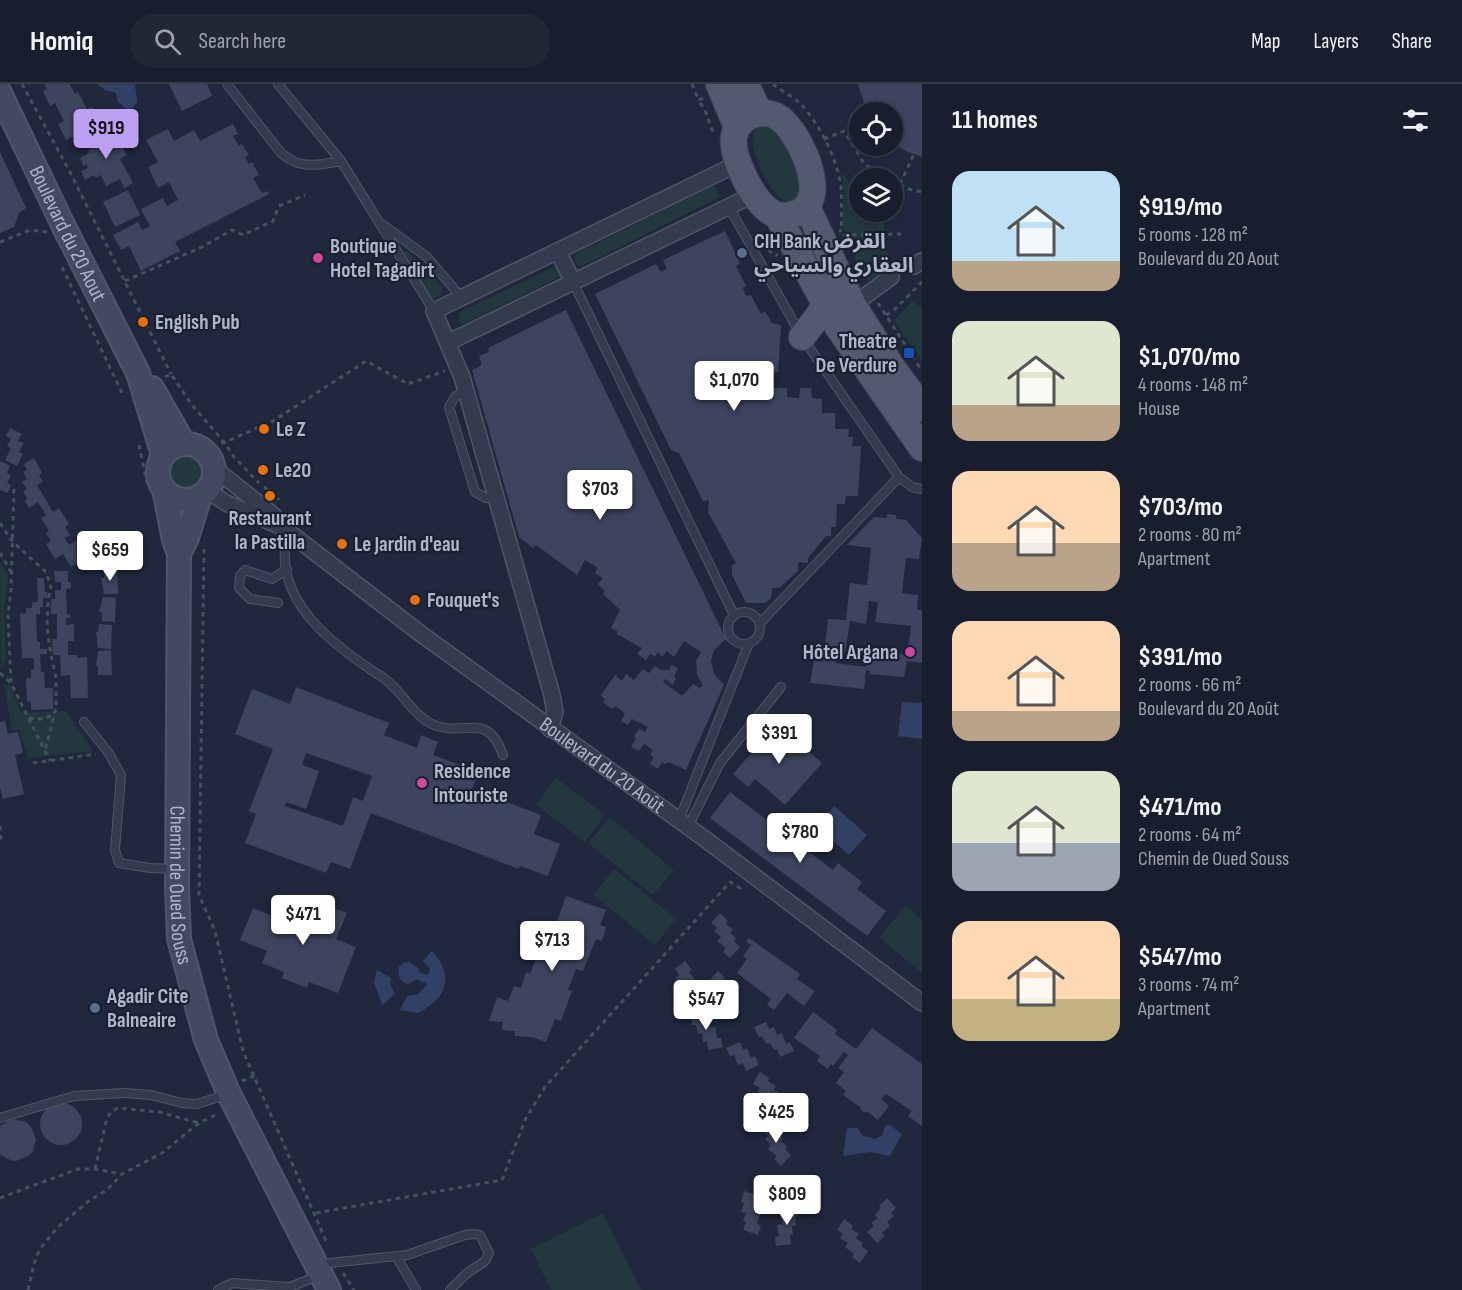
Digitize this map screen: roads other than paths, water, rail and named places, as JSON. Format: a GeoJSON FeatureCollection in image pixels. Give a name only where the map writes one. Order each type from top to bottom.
{"type":"FeatureCollection","features":[{"type":"Feature","properties":{"kind":"main road"},"geometry":{"type":"LineString","coordinates":[[746,84],[759,113]]}},
{"type":"Feature","properties":{"kind":"main road"},"geometry":{"type":"LineString","coordinates":[[720,86],[737,127]]}},
{"type":"Feature","properties":{"kind":"main road"},"geometry":{"type":"LineString","coordinates":[[759,113],[776,116],[783,121],[800,145],[811,173],[814,188],[812,198],[807,207],[798,213],[788,216],[768,211],[755,194],[739,163],[734,144],[737,127],[743,120],[759,113]]}},
{"type":"Feature","properties":{"kind":"main road"},"geometry":{"type":"LineString","coordinates":[[807,207],[853,305],[891,366],[922,408]]}},
{"type":"Feature","properties":{"kind":"main road"},"geometry":{"type":"LineString","coordinates":[[777,215],[825,303],[861,361],[922,448]]}},
{"type":"Feature","properties":{"kind":"main road"},"geometry":{"type":"LineString","coordinates":[[802,337],[825,303]]}},
{"type":"Feature","properties":{"kind":"street","name":"Boulevard du 20 Aout"},"geometry":{"type":"LineString","coordinates":[[0,93],[64,226],[144,379]]}},
{"type":"Feature","properties":{"kind":"street"},"geometry":{"type":"LineString","coordinates":[[550,729],[555,712],[554,704],[464,391],[462,377],[434,311],[739,163]]}},
{"type":"Feature","properties":{"kind":"street"},"geometry":{"type":"LineString","coordinates":[[449,342],[755,194]]}},
{"type":"Feature","properties":{"kind":"street"},"geometry":{"type":"LineString","coordinates":[[558,251],[573,282]]}},
{"type":"Feature","properties":{"kind":"street"},"geometry":{"type":"LineString","coordinates":[[853,305],[891,277]]}},
{"type":"Feature","properties":{"kind":"street"},"geometry":{"type":"LineString","coordinates":[[144,379],[163,455],[158,472],[164,489],[184,500],[204,493],[214,476],[207,451],[172,447],[163,455]]}},
{"type":"Feature","properties":{"kind":"street","name":"Boulevard du 20 Août"},"geometry":{"type":"LineString","coordinates":[[144,379],[207,451],[280,524],[422,634],[683,824],[922,1003]]}},
{"type":"Feature","properties":{"kind":"street","name":"Chemin de Oued Souss"},"geometry":{"type":"LineString","coordinates":[[164,489],[179,554],[177,869],[178,919],[184,962],[226,1101],[293,1222],[325,1273]]}},
{"type":"Feature","properties":{"kind":"street","name":"Boulevard du 20 Août"},"geometry":{"type":"LineString","coordinates":[[204,493],[280,524]]}},
{"type":"Feature","properties":{"kind":"street","name":"Chemin de Oued Souss"},"geometry":{"type":"LineString","coordinates":[[179,554],[204,493]]}},
{"type":"Feature","properties":{"kind":"lane"},"geometry":{"type":"LineString","coordinates":[[227,84],[289,160],[308,166],[341,161]]}},
{"type":"Feature","properties":{"kind":"lane"},"geometry":{"type":"LineString","coordinates":[[278,84],[341,161],[434,311]]}},
{"type":"Feature","properties":{"kind":"lane"},"geometry":{"type":"LineString","coordinates":[[729,207],[802,337],[899,477],[912,487],[922,489]]}},
{"type":"Feature","properties":{"kind":"lane"},"geometry":{"type":"LineString","coordinates":[[380,222],[427,257],[462,298]]}},
{"type":"Feature","properties":{"kind":"lane"},"geometry":{"type":"LineString","coordinates":[[573,282],[734,615]]}},
{"type":"Feature","properties":{"kind":"lane"},"geometry":{"type":"LineString","coordinates":[[683,824],[749,644],[758,636],[760,623],[899,477]]}},
{"type":"Feature","properties":{"kind":"lane"},"geometry":{"type":"LineString","coordinates":[[280,524],[285,563],[292,587],[303,611],[323,633],[386,679],[427,721],[443,728],[457,730],[476,726],[485,728],[499,745],[503,755]]}},
{"type":"Feature","properties":{"kind":"lane"},"geometry":{"type":"LineString","coordinates":[[278,603],[250,598],[239,588],[240,576],[246,570],[272,579],[287,569]]}},
{"type":"Feature","properties":{"kind":"lane"},"geometry":{"type":"LineString","coordinates":[[749,644],[736,642],[728,632],[728,626],[734,615],[746,612],[752,614],[760,623]]}},
{"type":"Feature","properties":{"kind":"lane"},"geometry":{"type":"LineString","coordinates":[[683,824],[720,762],[781,687]]}},
{"type":"Feature","properties":{"kind":"lane"},"geometry":{"type":"LineString","coordinates":[[84,722],[108,752],[121,776],[115,850],[119,863],[177,869]]}},
{"type":"Feature","properties":{"kind":"lane"},"geometry":{"type":"LineString","coordinates":[[0,1118],[74,1096],[124,1092],[151,1095],[182,1103],[226,1101]]}},
{"type":"Feature","properties":{"kind":"lane"},"geometry":{"type":"LineString","coordinates":[[218,1290],[232,1283],[246,1282],[263,1286],[290,1287],[325,1273],[407,1254],[465,1235],[480,1235],[489,1253],[485,1261],[466,1274],[450,1290]]}},
{"type":"Feature","properties":{"kind":"lane"},"geometry":{"type":"LineString","coordinates":[[396,1256],[416,1290]]}},
{"type":"Feature","properties":{"kind":"water"},"geometry":{"type":"Polygon","coordinates":[[[97,84],[135,84],[137,102],[132,109],[126,109],[118,102],[116,93],[105,90],[97,84]]]}},
{"type":"Feature","properties":{"kind":"water"},"geometry":{"type":"Polygon","coordinates":[[[902,702],[922,703],[922,739],[898,736],[902,702]]]}},
{"type":"Feature","properties":{"kind":"water"},"geometry":{"type":"Polygon","coordinates":[[[834,806],[867,835],[849,855],[817,827],[834,806]]]}},
{"type":"Feature","properties":{"kind":"water"},"geometry":{"type":"Polygon","coordinates":[[[432,951],[444,969],[444,986],[441,993],[428,1007],[418,1013],[400,1010],[407,996],[418,994],[427,984],[417,979],[408,984],[403,982],[398,973],[399,967],[409,962],[418,968],[420,973],[428,975],[430,969],[423,961],[432,951]]]}},
{"type":"Feature","properties":{"kind":"water"},"geometry":{"type":"Polygon","coordinates":[[[377,970],[391,978],[390,984],[395,994],[382,1005],[374,982],[377,970]]]}},
{"type":"Feature","properties":{"kind":"water"},"geometry":{"type":"Polygon","coordinates":[[[890,1125],[902,1134],[890,1156],[870,1152],[843,1156],[847,1128],[858,1128],[862,1135],[875,1139],[882,1136],[885,1126],[890,1125]]]}},
{"type":"Feature","properties":{"kind":"place","name":"CIH Bank القرض العقاري والسياحي"},"geometry":{"type":"Point","coordinates":[742,253]}},
{"type":"Feature","properties":{"kind":"place","name":"Boutique Hotel Tagadirt"},"geometry":{"type":"Point","coordinates":[318,258]}},
{"type":"Feature","properties":{"kind":"place","name":"English Pub"},"geometry":{"type":"Point","coordinates":[143,322]}},
{"type":"Feature","properties":{"kind":"place","name":"Theatre De Verdure"},"geometry":{"type":"Point","coordinates":[909,353]}},
{"type":"Feature","properties":{"kind":"place","name":"Le Z"},"geometry":{"type":"Point","coordinates":[264,429]}},
{"type":"Feature","properties":{"kind":"place","name":"Le20"},"geometry":{"type":"Point","coordinates":[263,470]}},
{"type":"Feature","properties":{"kind":"place","name":"Restaurant la Pastilla"},"geometry":{"type":"Point","coordinates":[270,496]}},
{"type":"Feature","properties":{"kind":"place","name":"Le Jardin d'eau"},"geometry":{"type":"Point","coordinates":[342,544]}},
{"type":"Feature","properties":{"kind":"place","name":"Fouquet's"},"geometry":{"type":"Point","coordinates":[415,600]}},
{"type":"Feature","properties":{"kind":"place","name":"Hôtel Argana"},"geometry":{"type":"Point","coordinates":[910,652]}},
{"type":"Feature","properties":{"kind":"place","name":"Residence Intouriste"},"geometry":{"type":"Point","coordinates":[422,783]}},
{"type":"Feature","properties":{"kind":"place","name":"Agadir Cite Balneaire"},"geometry":{"type":"Point","coordinates":[95,1008]}}]}
